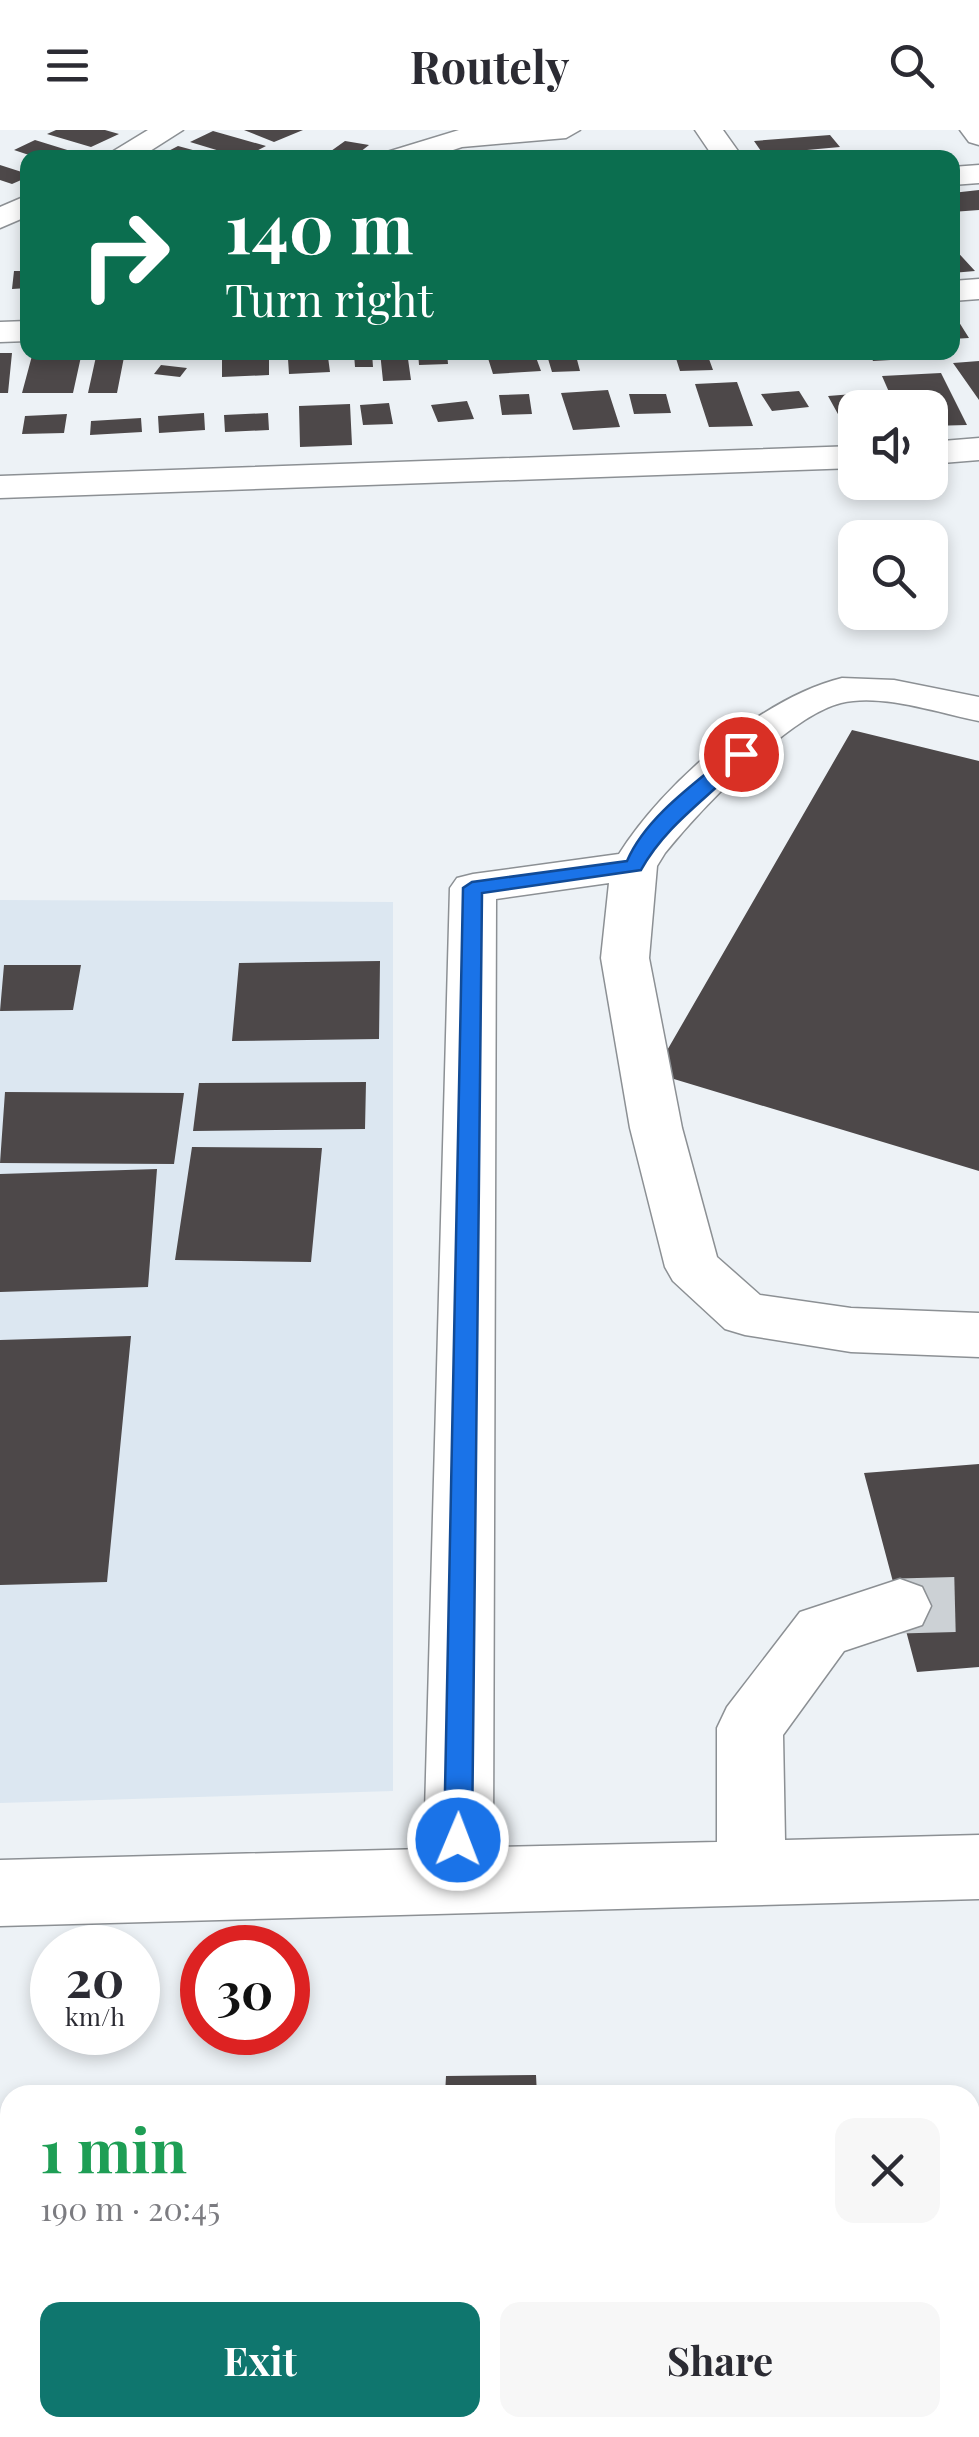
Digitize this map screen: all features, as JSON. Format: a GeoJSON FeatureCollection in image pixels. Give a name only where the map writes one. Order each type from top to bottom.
{"type":"FeatureCollection","features":[{"type":"Feature","properties":{"kind":"street"},"geometry":{"type":"LineString","coordinates":[[131,150],[169,130]]}},
{"type":"Feature","properties":{"kind":"street"},"geometry":{"type":"LineString","coordinates":[[423,150],[459,139],[566,130]]}},
{"type":"Feature","properties":{"kind":"street"},"geometry":{"type":"LineString","coordinates":[[974,130],[979,136]]}},
{"type":"Feature","properties":{"kind":"street"},"geometry":{"type":"LineString","coordinates":[[948,452],[979,449]]}},
{"type":"Feature","properties":{"kind":"street"},"geometry":{"type":"LineString","coordinates":[[0,487],[838,457]]}},
{"type":"Feature","properties":{"kind":"street"},"geometry":{"type":"LineString","coordinates":[[979,709],[910,696],[838,690],[797,706],[684,802],[640,850],[634,866],[625,958],[656,1128],[692,1266],[745,1314],[851,1330],[979,1335]]}},
{"type":"Feature","properties":{"kind":"street"},"geometry":{"type":"LineString","coordinates":[[458,1880],[472,888],[634,866]]}},
{"type":"Feature","properties":{"kind":"street"},"geometry":{"type":"LineString","coordinates":[[751,1873],[750,1728],[822,1631],[900,1606]]}},
{"type":"Feature","properties":{"kind":"street"},"geometry":{"type":"LineString","coordinates":[[0,1893],[979,1867]]}},
{"type":"Feature","properties":{"kind":"shaded area"},"geometry":{"type":"Polygon","coordinates":[[[0,900],[393,902],[393,1791],[0,1803],[0,900]]]}},
{"type":"Feature","properties":{"kind":"building"},"geometry":{"type":"Polygon","coordinates":[[[56,130],[105,130],[119,134],[91,147],[47,134],[56,130]]]}},
{"type":"Feature","properties":{"kind":"building"},"geometry":{"type":"Polygon","coordinates":[[[244,130],[303,130],[274,142],[244,130]]]}},
{"type":"Feature","properties":{"kind":"building"},"geometry":{"type":"Polygon","coordinates":[[[213,131],[266,146],[258,150],[216,150],[190,142],[213,131]]]}},
{"type":"Feature","properties":{"kind":"building"},"geometry":{"type":"Polygon","coordinates":[[[830,135],[840,147],[760,150],[754,141],[830,135]]]}},
{"type":"Feature","properties":{"kind":"building"},"geometry":{"type":"Polygon","coordinates":[[[35,140],[67,150],[20,152],[14,150],[35,140]]]}},
{"type":"Feature","properties":{"kind":"building"},"geometry":{"type":"Polygon","coordinates":[[[345,141],[369,145],[363,150],[332,150],[345,141]]]}},
{"type":"Feature","properties":{"kind":"building"},"geometry":{"type":"Polygon","coordinates":[[[0,165],[20,171],[20,180],[12,184],[0,180],[0,165]]]}},
{"type":"Feature","properties":{"kind":"building"},"geometry":{"type":"Polygon","coordinates":[[[979,190],[979,210],[960,211],[960,192],[979,190]]]}},
{"type":"Feature","properties":{"kind":"building"},"geometry":{"type":"Polygon","coordinates":[[[960,255],[975,271],[960,272],[960,255]]]}},
{"type":"Feature","properties":{"kind":"building"},"geometry":{"type":"Polygon","coordinates":[[[14,271],[20,271],[20,288],[12,289],[14,271]]]}},
{"type":"Feature","properties":{"kind":"building"},"geometry":{"type":"Polygon","coordinates":[[[960,324],[969,338],[960,339],[960,324]]]}},
{"type":"Feature","properties":{"kind":"building"},"geometry":{"type":"Polygon","coordinates":[[[0,353],[12,353],[8,393],[0,393],[0,353]]]}},
{"type":"Feature","properties":{"kind":"building"},"geometry":{"type":"Polygon","coordinates":[[[31,360],[80,360],[73,393],[22,393],[31,360]]]}},
{"type":"Feature","properties":{"kind":"building"},"geometry":{"type":"Polygon","coordinates":[[[95,360],[123,360],[117,393],[88,393],[95,360]]]}},
{"type":"Feature","properties":{"kind":"building"},"geometry":{"type":"Polygon","coordinates":[[[222,360],[269,360],[269,375],[222,377],[222,360]]]}},
{"type":"Feature","properties":{"kind":"building"},"geometry":{"type":"Polygon","coordinates":[[[288,360],[328,360],[330,372],[289,374],[288,360]]]}},
{"type":"Feature","properties":{"kind":"building"},"geometry":{"type":"Polygon","coordinates":[[[354,360],[372,360],[373,367],[355,367],[354,360]]]}},
{"type":"Feature","properties":{"kind":"building"},"geometry":{"type":"Polygon","coordinates":[[[381,360],[408,360],[411,380],[383,381],[381,360]]]}},
{"type":"Feature","properties":{"kind":"building"},"geometry":{"type":"Polygon","coordinates":[[[419,360],[448,360],[448,364],[419,365],[419,360]]]}},
{"type":"Feature","properties":{"kind":"building"},"geometry":{"type":"Polygon","coordinates":[[[489,360],[537,360],[541,371],[493,374],[489,360]]]}},
{"type":"Feature","properties":{"kind":"building"},"geometry":{"type":"Polygon","coordinates":[[[548,360],[577,360],[580,371],[552,372],[548,360]]]}},
{"type":"Feature","properties":{"kind":"building"},"geometry":{"type":"Polygon","coordinates":[[[677,360],[709,360],[713,370],[680,371],[677,360]]]}},
{"type":"Feature","properties":{"kind":"building"},"geometry":{"type":"Polygon","coordinates":[[[979,361],[979,400],[953,363],[979,361]]]}},
{"type":"Feature","properties":{"kind":"building"},"geometry":{"type":"Polygon","coordinates":[[[161,365],[187,368],[180,377],[154,374],[161,365]]]}},
{"type":"Feature","properties":{"kind":"building"},"geometry":{"type":"Polygon","coordinates":[[[941,373],[967,425],[948,426],[948,390],[888,390],[882,376],[941,373]]]}},
{"type":"Feature","properties":{"kind":"building"},"geometry":{"type":"Polygon","coordinates":[[[737,382],[753,426],[709,427],[695,384],[737,382]]]}},
{"type":"Feature","properties":{"kind":"building"},"geometry":{"type":"Polygon","coordinates":[[[608,390],[620,427],[573,430],[561,393],[608,390]]]}},
{"type":"Feature","properties":{"kind":"building"},"geometry":{"type":"Polygon","coordinates":[[[799,391],[809,407],[772,411],[761,394],[799,391]]]}},
{"type":"Feature","properties":{"kind":"building"},"geometry":{"type":"Polygon","coordinates":[[[529,394],[532,414],[502,415],[499,395],[529,394]]]}},
{"type":"Feature","properties":{"kind":"building"},"geometry":{"type":"Polygon","coordinates":[[[629,394],[666,394],[671,413],[634,414],[629,394]]]}},
{"type":"Feature","properties":{"kind":"building"},"geometry":{"type":"Polygon","coordinates":[[[838,395],[838,414],[828,396],[838,395]]]}},
{"type":"Feature","properties":{"kind":"building"},"geometry":{"type":"Polygon","coordinates":[[[467,401],[474,419],[438,422],[431,405],[467,401]]]}},
{"type":"Feature","properties":{"kind":"building"},"geometry":{"type":"Polygon","coordinates":[[[389,403],[393,424],[363,425],[360,405],[389,403]]]}},
{"type":"Feature","properties":{"kind":"building"},"geometry":{"type":"Polygon","coordinates":[[[350,404],[352,445],[300,447],[299,406],[350,404]]]}},
{"type":"Feature","properties":{"kind":"building"},"geometry":{"type":"Polygon","coordinates":[[[204,413],[205,430],[159,433],[158,416],[204,413]]]}},
{"type":"Feature","properties":{"kind":"building"},"geometry":{"type":"Polygon","coordinates":[[[268,413],[269,430],[225,432],[224,415],[268,413]]]}},
{"type":"Feature","properties":{"kind":"building"},"geometry":{"type":"Polygon","coordinates":[[[67,414],[64,433],[22,434],[25,416],[67,414]]]}},
{"type":"Feature","properties":{"kind":"building"},"geometry":{"type":"Polygon","coordinates":[[[141,418],[142,432],[90,435],[91,421],[141,418]]]}},
{"type":"Feature","properties":{"kind":"building"},"geometry":{"type":"Polygon","coordinates":[[[852,730],[979,761],[979,1171],[654,1073],[852,730]]]}},
{"type":"Feature","properties":{"kind":"building"},"geometry":{"type":"Polygon","coordinates":[[[380,961],[379,1039],[232,1041],[239,963],[380,961]]]}},
{"type":"Feature","properties":{"kind":"building"},"geometry":{"type":"Polygon","coordinates":[[[4,965],[81,965],[73,1010],[0,1011],[4,965]]]}},
{"type":"Feature","properties":{"kind":"building"},"geometry":{"type":"Polygon","coordinates":[[[366,1082],[365,1129],[193,1131],[199,1083],[366,1082]]]}},
{"type":"Feature","properties":{"kind":"building"},"geometry":{"type":"Polygon","coordinates":[[[5,1092],[184,1093],[174,1164],[0,1163],[5,1092]]]}},
{"type":"Feature","properties":{"kind":"building"},"geometry":{"type":"Polygon","coordinates":[[[192,1147],[322,1148],[311,1262],[175,1260],[192,1147]]]}},
{"type":"Feature","properties":{"kind":"building"},"geometry":{"type":"Polygon","coordinates":[[[157,1169],[148,1287],[0,1292],[0,1174],[157,1169]]]}},
{"type":"Feature","properties":{"kind":"building"},"geometry":{"type":"Polygon","coordinates":[[[131,1336],[107,1582],[0,1585],[0,1340],[131,1336]]]}},
{"type":"Feature","properties":{"kind":"building"},"geometry":{"type":"Polygon","coordinates":[[[979,1464],[979,1667],[917,1672],[864,1473],[979,1464]]]}},
{"type":"Feature","properties":{"kind":"building"},"geometry":{"type":"Polygon","coordinates":[[[536,2075],[536,2085],[446,2085],[446,2076],[536,2075]]]}},
{"type":"Feature","properties":{"kind":"tunnel"},"geometry":{"type":"LineString","coordinates":[[900,1606],[979,1604]]}},
{"type":"Feature","properties":{"kind":"route"},"geometry":{"type":"LineString","coordinates":[[458,1840],[472,888],[634,866],[640,850],[684,802],[741,754]]}}]}
